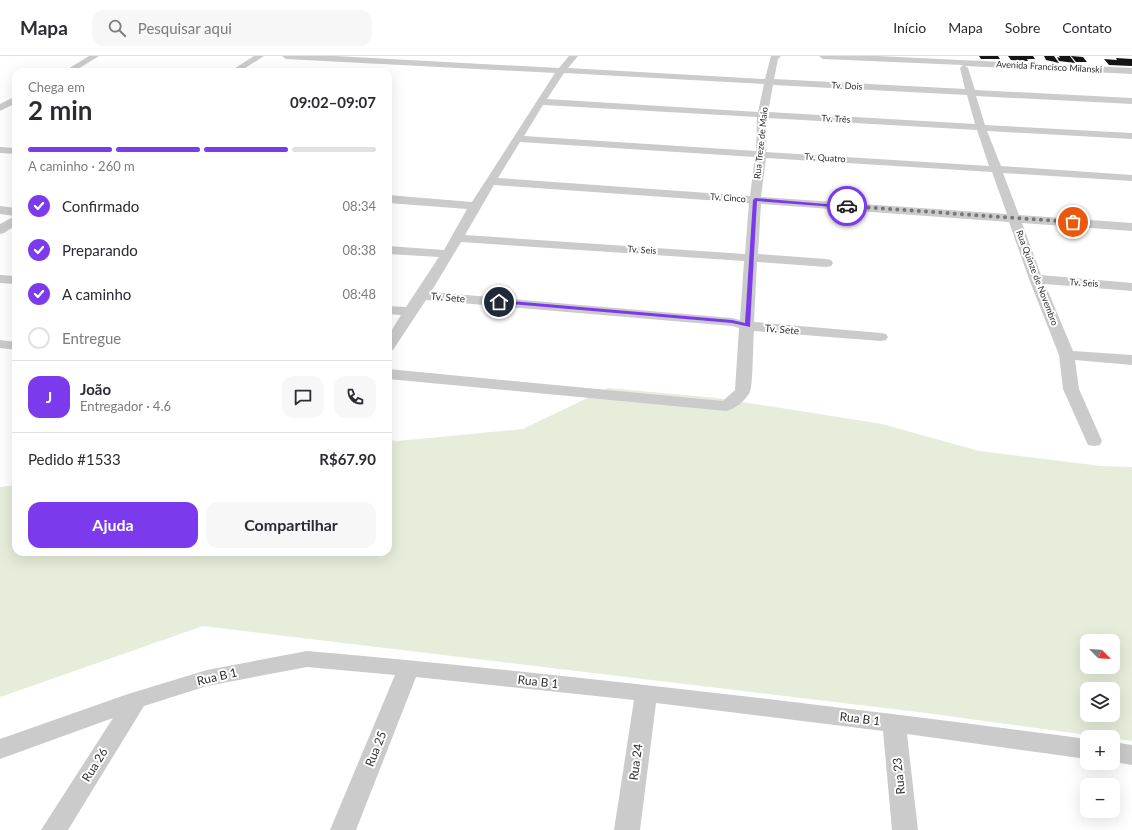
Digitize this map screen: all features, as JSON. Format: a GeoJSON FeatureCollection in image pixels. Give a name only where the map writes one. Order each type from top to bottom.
{"type":"FeatureCollection","features":[{"type":"Feature","properties":{"kind":"street"},"geometry":{"type":"LineString","coordinates":[[74,68],[95,56]]}},
{"type":"Feature","properties":{"kind":"street"},"geometry":{"type":"LineString","coordinates":[[240,68],[260,56]]}},
{"type":"Feature","properties":{"kind":"street","name":"Tv. Dois"},"geometry":{"type":"LineString","coordinates":[[286,56],[1132,101]]}},
{"type":"Feature","properties":{"kind":"street"},"geometry":{"type":"LineString","coordinates":[[392,341],[448,254],[475,206],[540,102],[562,70],[574,56]]}},
{"type":"Feature","properties":{"kind":"street","name":"Avenida Francisco Milanski"},"geometry":{"type":"LineString","coordinates":[[823,56],[963,61],[1132,71]]}},
{"type":"Feature","properties":{"kind":"street","name":"Rua Treze de Maio"},"geometry":{"type":"LineString","coordinates":[[392,374],[726,406],[736,399],[743,391],[755,200],[761,154],[762,115],[774,57]]}},
{"type":"Feature","properties":{"kind":"street","name":"Rua Quinze de Novembro"},"geometry":{"type":"LineString","coordinates":[[963,61],[970,92],[981,127],[1036,280],[1067,355],[1071,389],[1094,441]]}},
{"type":"Feature","properties":{"kind":"street"},"geometry":{"type":"LineString","coordinates":[[2,107],[12,101]]}},
{"type":"Feature","properties":{"kind":"street","name":"Tv. Três"},"geometry":{"type":"LineString","coordinates":[[540,102],[1132,136]]}},
{"type":"Feature","properties":{"kind":"street"},"geometry":{"type":"LineString","coordinates":[[2,107],[12,106]]}},
{"type":"Feature","properties":{"kind":"street","name":"Tv. Quatro"},"geometry":{"type":"LineString","coordinates":[[517,139],[1132,178]]}},
{"type":"Feature","properties":{"kind":"street"},"geometry":{"type":"LineString","coordinates":[[0,150],[12,151]]}},
{"type":"Feature","properties":{"kind":"street","name":"Tv. Cinco"},"geometry":{"type":"LineString","coordinates":[[491,181],[1132,227]]}},
{"type":"Feature","properties":{"kind":"street"},"geometry":{"type":"LineString","coordinates":[[392,199],[475,206]]}},
{"type":"Feature","properties":{"kind":"street"},"geometry":{"type":"LineString","coordinates":[[0,210],[12,212]]}},
{"type":"Feature","properties":{"kind":"street"},"geometry":{"type":"LineString","coordinates":[[0,230],[12,222]]}},
{"type":"Feature","properties":{"kind":"street","name":"Tv. Seis"},"geometry":{"type":"LineString","coordinates":[[457,238],[826,263]]}},
{"type":"Feature","properties":{"kind":"street"},"geometry":{"type":"LineString","coordinates":[[392,250],[448,254]]}},
{"type":"Feature","properties":{"kind":"street"},"geometry":{"type":"LineString","coordinates":[[0,279],[12,280]]}},
{"type":"Feature","properties":{"kind":"street","name":"Tv. Seis"},"geometry":{"type":"LineString","coordinates":[[1036,280],[1132,286]]}},
{"type":"Feature","properties":{"kind":"street","name":"Tv. Sete"},"geometry":{"type":"LineString","coordinates":[[421,295],[732,322],[748,326],[881,337]]}},
{"type":"Feature","properties":{"kind":"street"},"geometry":{"type":"LineString","coordinates":[[392,310],[410,312]]}},
{"type":"Feature","properties":{"kind":"street"},"geometry":{"type":"LineString","coordinates":[[0,344],[12,346]]}},
{"type":"Feature","properties":{"kind":"street"},"geometry":{"type":"LineString","coordinates":[[1067,355],[1132,360]]}},
{"type":"Feature","properties":{"kind":"street","name":"Rua B 1"},"geometry":{"type":"LineString","coordinates":[[0,749],[136,700],[207,678],[307,659],[409,668],[646,693],[894,723],[1080,748]]}},
{"type":"Feature","properties":{"kind":"street","name":"Rua 25"},"geometry":{"type":"LineString","coordinates":[[343,830],[409,668]]}},
{"type":"Feature","properties":{"kind":"street","name":"Rua 24"},"geometry":{"type":"LineString","coordinates":[[627,830],[646,693]]}},
{"type":"Feature","properties":{"kind":"street","name":"Rua 26"},"geometry":{"type":"LineString","coordinates":[[54,830],[136,700]]}},
{"type":"Feature","properties":{"kind":"street","name":"Rua 23"},"geometry":{"type":"LineString","coordinates":[[894,723],[904,830]]}},
{"type":"Feature","properties":{"kind":"street"},"geometry":{"type":"LineString","coordinates":[[1120,753],[1132,755]]}},
{"type":"Feature","properties":{"kind":"green space"},"geometry":{"type":"Polygon","coordinates":[[[608,388],[717,398],[882,424],[979,451],[1101,466],[1132,467],[1132,741],[1120,739],[1120,730],[1080,730],[1080,734],[926,713],[203,626],[0,697],[0,487],[12,486],[12,556],[392,556],[392,440],[523,429],[608,388]]]}},
{"type":"Feature","properties":{"kind":"building"},"geometry":{"type":"Polygon","coordinates":[[[979,56],[998,56],[1000,59],[981,59],[979,56]]]}},
{"type":"Feature","properties":{"kind":"building"},"geometry":{"type":"Polygon","coordinates":[[[1008,56],[1033,56],[1035,59],[1027,59],[1028,61],[1011,60],[1008,56]]]}},
{"type":"Feature","properties":{"kind":"building"},"geometry":{"type":"Polygon","coordinates":[[[1044,56],[1054,56],[1059,63],[1046,60],[1044,56]]]}},
{"type":"Feature","properties":{"kind":"building"},"geometry":{"type":"Polygon","coordinates":[[[1059,56],[1070,56],[1075,63],[1059,61],[1057,57],[1060,58],[1059,56]]]}},
{"type":"Feature","properties":{"kind":"building"},"geometry":{"type":"Polygon","coordinates":[[[1071,56],[1083,57],[1087,62],[1076,62],[1071,56]]]}},
{"type":"Feature","properties":{"kind":"building"},"geometry":{"type":"Polygon","coordinates":[[[1116,58],[1132,59],[1132,66],[1109,65],[1104,59],[1117,60],[1116,58]]]}},
{"type":"Feature","properties":{"kind":"way so far"},"geometry":{"type":"LineString","coordinates":[[847,206],[1073,222]]}},
{"type":"Feature","properties":{"kind":"route"},"geometry":{"type":"LineString","coordinates":[[499,302],[732,322],[748,326],[755,200],[847,206]]}}]}
